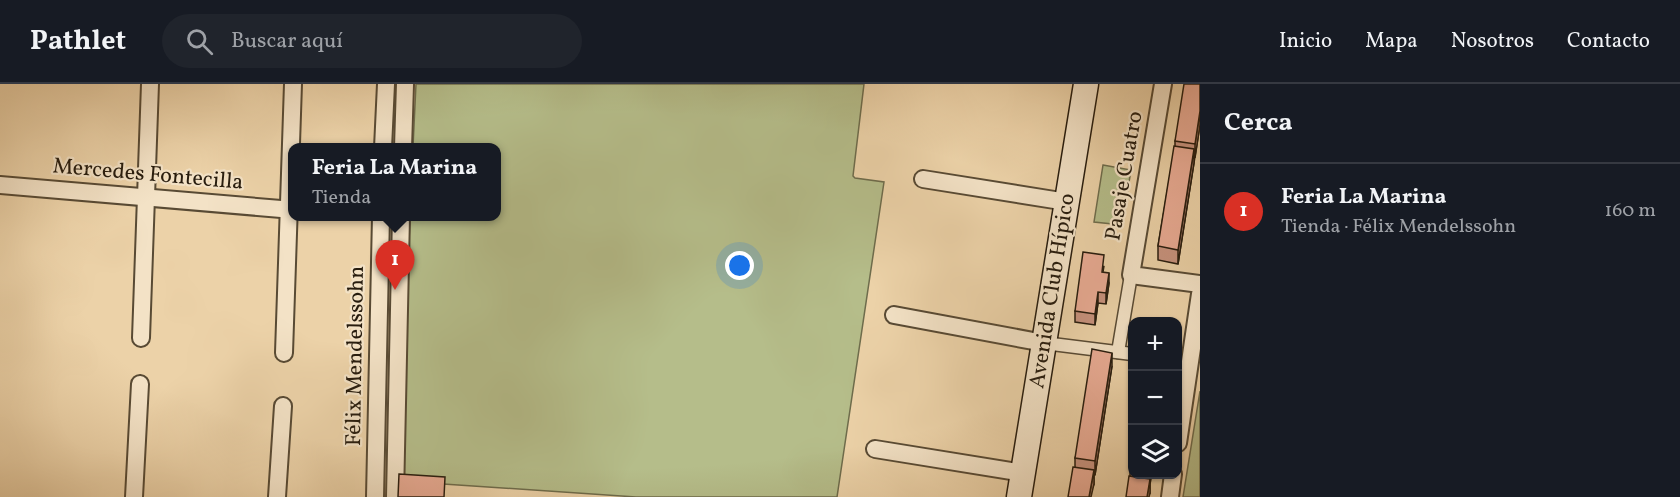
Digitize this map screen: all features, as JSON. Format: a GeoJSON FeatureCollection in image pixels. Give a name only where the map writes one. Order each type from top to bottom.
{"type":"FeatureCollection","features":[{"type":"Feature","properties":{"kind":"main road","name":"Avenida Club Hípico"},"geometry":{"type":"LineString","coordinates":[[1019,497],[1086,84]]}},
{"type":"Feature","properties":{"kind":"street"},"geometry":{"type":"LineString","coordinates":[[141,338],[150,84]]}},
{"type":"Feature","properties":{"kind":"street"},"geometry":{"type":"LineString","coordinates":[[292,143],[293,84]]}},
{"type":"Feature","properties":{"kind":"street"},"geometry":{"type":"LineString","coordinates":[[383,143],[386,84]]}},
{"type":"Feature","properties":{"kind":"street"},"geometry":{"type":"LineString","coordinates":[[403,143],[405,84]]}},
{"type":"Feature","properties":{"kind":"street","name":"Pasaje Cuatro"},"geometry":{"type":"LineString","coordinates":[[1131,275],[1163,84]]}},
{"type":"Feature","properties":{"kind":"street"},"geometry":{"type":"LineString","coordinates":[[923,179],[1067,202]]}},
{"type":"Feature","properties":{"kind":"street","name":"Mercedes Fontecilla"},"geometry":{"type":"LineString","coordinates":[[0,186],[288,210]]}},
{"type":"Feature","properties":{"kind":"street"},"geometry":{"type":"LineString","coordinates":[[284,353],[290,221]]}},
{"type":"Feature","properties":{"kind":"street","name":"Félix Mendelssohn"},"geometry":{"type":"LineString","coordinates":[[375,497],[380,221]]}},
{"type":"Feature","properties":{"kind":"street","name":"Félix Mendelssohn"},"geometry":{"type":"LineString","coordinates":[[395,497],[401,221]]}},
{"type":"Feature","properties":{"kind":"street"},"geometry":{"type":"LineString","coordinates":[[1118,352],[1131,275],[1200,284]]}},
{"type":"Feature","properties":{"kind":"street"},"geometry":{"type":"LineString","coordinates":[[1179,425],[1183,363],[1200,294]]}},
{"type":"Feature","properties":{"kind":"street"},"geometry":{"type":"LineString","coordinates":[[894,315],[1044,344],[1128,353]]}},
{"type":"Feature","properties":{"kind":"street"},"geometry":{"type":"LineString","coordinates":[[134,497],[140,384]]}},
{"type":"Feature","properties":{"kind":"street"},"geometry":{"type":"LineString","coordinates":[[277,497],[283,406]]}},
{"type":"Feature","properties":{"kind":"street"},"geometry":{"type":"LineString","coordinates":[[875,449],[1023,473]]}},
{"type":"Feature","properties":{"kind":"street"},"geometry":{"type":"LineString","coordinates":[[1170,497],[1172,479]]}},
{"type":"Feature","properties":{"kind":"green space"},"geometry":{"type":"Polygon","coordinates":[[[416,84],[864,84],[853,176],[884,182],[837,497],[636,497],[399,481],[410,221],[501,221],[501,143],[413,143],[416,84]]]}},
{"type":"Feature","properties":{"kind":"green space"},"geometry":{"type":"Polygon","coordinates":[[[1103,165],[1131,170],[1122,225],[1094,222],[1103,165]]]}},
{"type":"Feature","properties":{"kind":"green space"},"geometry":{"type":"Polygon","coordinates":[[[1200,391],[1200,497],[1183,497],[1200,391]]]}},
{"type":"Feature","properties":{"kind":"building"},"geometry":{"type":"Polygon","coordinates":[[[1184,84],[1200,84],[1200,111],[1195,144],[1175,141],[1184,84]]]}},
{"type":"Feature","properties":{"kind":"building"},"geometry":{"type":"Polygon","coordinates":[[[1174,146],[1194,149],[1178,250],[1158,246],[1174,146]]]}},
{"type":"Feature","properties":{"kind":"building"},"geometry":{"type":"Polygon","coordinates":[[[1083,252],[1104,255],[1102,272],[1109,273],[1106,293],[1098,292],[1095,314],[1075,311],[1083,252]]]}},
{"type":"Feature","properties":{"kind":"building"},"geometry":{"type":"Polygon","coordinates":[[[1092,349],[1112,353],[1095,461],[1075,458],[1092,349]]]}},
{"type":"Feature","properties":{"kind":"building"},"geometry":{"type":"Polygon","coordinates":[[[1073,467],[1094,470],[1089,497],[1068,497],[1073,467]]]}},
{"type":"Feature","properties":{"kind":"building"},"geometry":{"type":"Polygon","coordinates":[[[399,474],[445,477],[444,497],[398,497],[399,474]]]}},
{"type":"Feature","properties":{"kind":"building"},"geometry":{"type":"Polygon","coordinates":[[[1129,479],[1150,479],[1147,497],[1126,497],[1129,479]]]}},
{"type":"Feature","properties":{"kind":"place","name":"Feria La Marina"},"geometry":{"type":"Point","coordinates":[395,290]}}]}
